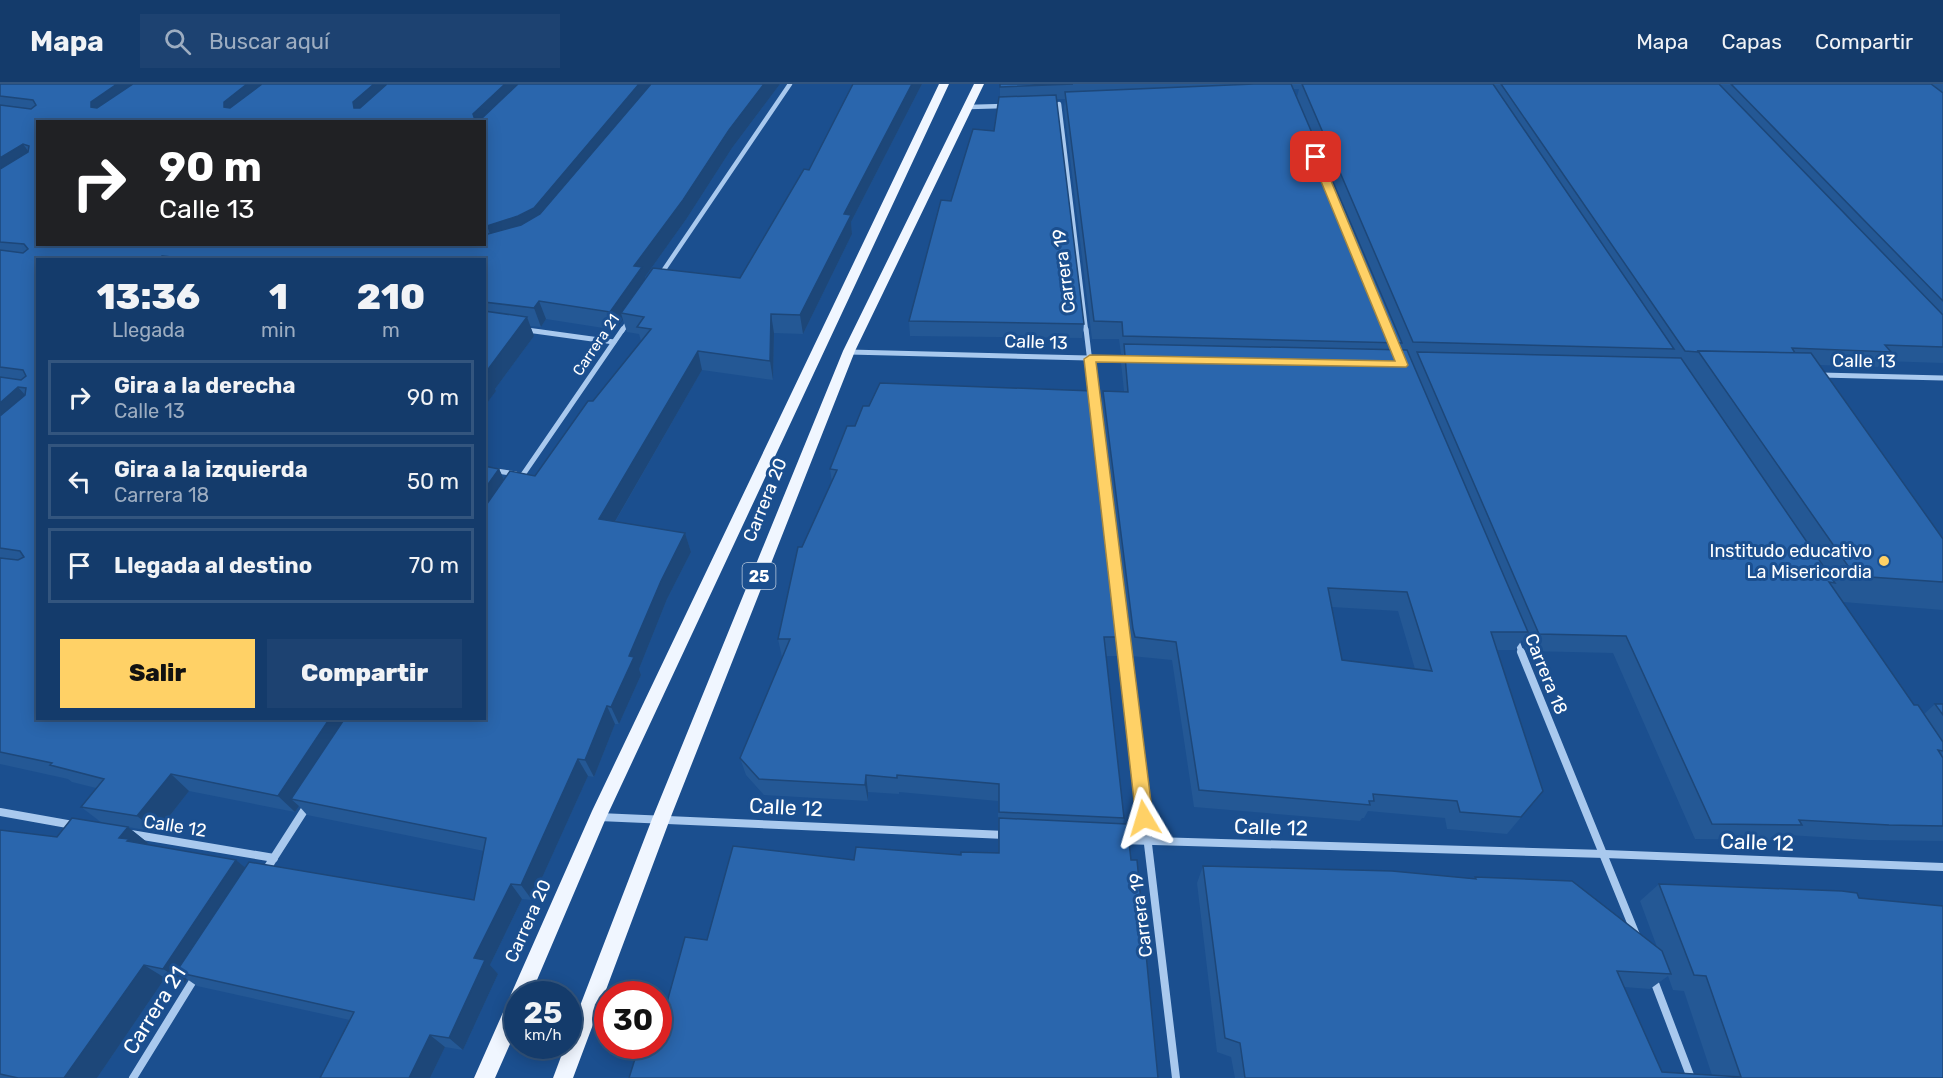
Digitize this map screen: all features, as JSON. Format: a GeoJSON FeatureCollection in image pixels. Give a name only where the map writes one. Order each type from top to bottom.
{"type":"FeatureCollection","features":[{"type":"Feature","properties":{"kind":"main road","name":"Carrera 20"},"geometry":{"type":"LineString","coordinates":[[527,981],[598,817],[944,84]]}},
{"type":"Feature","properties":{"kind":"main road","name":"Carrera 20"},"geometry":{"type":"LineString","coordinates":[[563,1078],[661,819],[849,351],[980,84]]}},
{"type":"Feature","properties":{"kind":"main road"},"geometry":{"type":"LineString","coordinates":[[484,1078],[504,1033]]}},
{"type":"Feature","properties":{"kind":"street"},"geometry":{"type":"LineString","coordinates":[[660,275],[790,84]]}},
{"type":"Feature","properties":{"kind":"street","name":"Carrera 19"},"geometry":{"type":"LineString","coordinates":[[1059,104],[1114,559]]}},
{"type":"Feature","properties":{"kind":"street"},"geometry":{"type":"LineString","coordinates":[[1048,105],[1071,104]]}},
{"type":"Feature","properties":{"kind":"street"},"geometry":{"type":"LineString","coordinates":[[969,107],[1014,106]]}},
{"type":"Feature","properties":{"kind":"street","name":"Carrera 21"},"geometry":{"type":"LineString","coordinates":[[516,485],[633,314]]}},
{"type":"Feature","properties":{"kind":"street"},"geometry":{"type":"LineString","coordinates":[[519,329],[614,342]]}},
{"type":"Feature","properties":{"kind":"street","name":"Calle 13"},"geometry":{"type":"LineString","coordinates":[[849,351],[1136,360]]}},
{"type":"Feature","properties":{"kind":"street","name":"Calle 13"},"geometry":{"type":"LineString","coordinates":[[1813,375],[1943,378]]}},
{"type":"Feature","properties":{"kind":"street"},"geometry":{"type":"LineString","coordinates":[[486,469],[522,475]]}},
{"type":"Feature","properties":{"kind":"street","name":"Carrera 19"},"geometry":{"type":"LineString","coordinates":[[1121,618],[1176,1078]]}},
{"type":"Feature","properties":{"kind":"street","name":"Carrera 18"},"geometry":{"type":"LineString","coordinates":[[1515,637],[1640,944]]}},
{"type":"Feature","properties":{"kind":"street"},"geometry":{"type":"LineString","coordinates":[[261,878],[312,798]]}},
{"type":"Feature","properties":{"kind":"street"},"geometry":{"type":"LineString","coordinates":[[0,812],[86,827]]}},
{"type":"Feature","properties":{"kind":"street","name":"Calle 12"},"geometry":{"type":"LineString","coordinates":[[598,817],[1017,835]]}},
{"type":"Feature","properties":{"kind":"street","name":"Calle 12"},"geometry":{"type":"LineString","coordinates":[[121,832],[274,858]]}},
{"type":"Feature","properties":{"kind":"street","name":"Calle 12"},"geometry":{"type":"LineString","coordinates":[[1112,840],[1605,854],[1943,867]]}},
{"type":"Feature","properties":{"kind":"street"},"geometry":{"type":"LineString","coordinates":[[1648,966],[1691,1078]]}},
{"type":"Feature","properties":{"kind":"street","name":"Carrera 21"},"geometry":{"type":"LineString","coordinates":[[133,1078],[202,967]]}},
{"type":"Feature","properties":{"kind":"building"},"geometry":{"type":"Polygon","coordinates":[[[0,84],[117,84],[91,102],[91,107],[97,108],[133,84],[247,84],[224,102],[224,107],[230,108],[262,84],[374,84],[353,102],[354,108],[360,108],[387,84],[505,84],[473,114],[475,120],[36,120],[36,246],[486,246],[486,234],[521,225],[540,214],[651,84],[764,84],[634,266],[642,267],[610,312],[539,301],[534,308],[486,302],[486,258],[182,258],[162,256],[160,258],[36,258],[36,720],[329,720],[278,796],[171,774],[137,816],[81,807],[104,779],[50,765],[52,763],[0,752],[0,558],[18,560],[24,557],[20,551],[0,548],[0,416],[25,395],[26,388],[18,387],[0,403],[0,377],[21,380],[26,376],[23,370],[0,367],[0,250],[23,253],[28,249],[24,244],[0,242],[0,169],[28,152],[29,146],[23,144],[0,158],[0,105],[31,109],[36,105],[33,100],[0,96],[0,84]]]}},
{"type":"Feature","properties":{"kind":"building"},"geometry":{"type":"Polygon","coordinates":[[[518,84],[639,84],[534,208],[487,226],[486,120],[475,120],[481,119],[518,84]]]}},
{"type":"Feature","properties":{"kind":"building"},"geometry":{"type":"Polygon","coordinates":[[[853,84],[912,84],[844,214],[851,215],[800,315],[771,314],[770,361],[698,351],[599,519],[685,533],[661,581],[629,656],[634,657],[611,707],[607,706],[585,760],[578,759],[521,885],[511,884],[474,958],[485,960],[449,1038],[430,1035],[409,1078],[320,1078],[354,1012],[176,972],[249,862],[474,900],[486,838],[291,799],[344,720],[486,720],[486,505],[510,471],[535,476],[588,401],[593,401],[651,329],[637,327],[644,317],[621,313],[653,268],[740,278],[804,169],[809,170],[853,84]]]}},
{"type":"Feature","properties":{"kind":"building"},"geometry":{"type":"Polygon","coordinates":[[[1000,84],[1073,84],[1000,87],[1000,84]]]}},
{"type":"Feature","properties":{"kind":"building"},"geometry":{"type":"Polygon","coordinates":[[[1291,84],[1402,343],[1123,336],[1122,322],[1094,321],[1065,92],[1291,84]]]}},
{"type":"Feature","properties":{"kind":"building"},"geometry":{"type":"Polygon","coordinates":[[[1302,84],[1493,84],[1674,349],[1413,342],[1302,84]]]}},
{"type":"Feature","properties":{"kind":"building"},"geometry":{"type":"Polygon","coordinates":[[[1501,84],[1719,84],[1943,315],[1943,347],[1885,345],[1891,352],[1792,348],[1795,353],[1685,351],[1501,84]]]}},
{"type":"Feature","properties":{"kind":"building"},"geometry":{"type":"Polygon","coordinates":[[[1731,84],[1931,84],[1943,93],[1943,301],[1731,84]]]}},
{"type":"Feature","properties":{"kind":"building"},"geometry":{"type":"Polygon","coordinates":[[[1056,95],[1084,324],[909,321],[941,200],[951,201],[973,129],[994,131],[999,97],[1056,95]]]}},
{"type":"Feature","properties":{"kind":"building"},"geometry":{"type":"Polygon","coordinates":[[[486,311],[527,317],[486,372],[486,311]]]}},
{"type":"Feature","properties":{"kind":"building"},"geometry":{"type":"Polygon","coordinates":[[[1124,344],[1407,350],[1528,632],[1491,632],[1543,791],[1521,817],[1460,812],[1457,801],[1373,794],[1374,801],[1369,801],[1370,805],[1199,790],[1176,642],[1135,637],[1133,629],[1103,391],[1128,392],[1124,344]],[[1328,588],[1342,660],[1432,671],[1407,592],[1328,588]]]}},
{"type":"Feature","properties":{"kind":"building"},"geometry":{"type":"Polygon","coordinates":[[[1698,351],[1811,353],[1943,539],[1943,582],[1855,576],[1698,351]]]}},
{"type":"Feature","properties":{"kind":"building"},"geometry":{"type":"Polygon","coordinates":[[[1417,352],[1681,358],[1835,583],[1829,582],[1914,705],[1918,705],[1943,742],[1943,751],[1938,750],[1943,758],[1943,826],[1799,820],[1802,825],[1712,824],[1626,636],[1539,634],[1417,352]]]}},
{"type":"Feature","properties":{"kind":"building"},"geometry":{"type":"Polygon","coordinates":[[[880,383],[1093,391],[1123,631],[1123,637],[1104,637],[1124,818],[999,812],[999,784],[897,775],[897,778],[866,775],[865,785],[759,779],[740,758],[790,639],[778,639],[798,547],[802,547],[837,470],[830,469],[847,426],[855,426],[863,406],[869,406],[880,383]]]}},
{"type":"Feature","properties":{"kind":"building"},"geometry":{"type":"Polygon","coordinates":[[[486,466],[499,469],[486,487],[486,466]]]}},
{"type":"Feature","properties":{"kind":"building"},"geometry":{"type":"Polygon","coordinates":[[[1935,704],[1943,704],[1943,715],[1935,704]]]}},
{"type":"Feature","properties":{"kind":"building"},"geometry":{"type":"Polygon","coordinates":[[[72,818],[128,827],[119,838],[129,839],[127,841],[236,860],[163,969],[144,965],[64,1078],[18,1078],[0,1074],[0,830],[57,837],[72,818]]]}},
{"type":"Feature","properties":{"kind":"building"},"geometry":{"type":"Polygon","coordinates":[[[999,818],[1127,824],[1131,860],[1137,860],[1158,1078],[629,1078],[635,1059],[672,1059],[672,984],[685,937],[707,940],[733,846],[854,860],[856,847],[961,855],[961,852],[999,853],[999,818]]]}},
{"type":"Feature","properties":{"kind":"building"},"geometry":{"type":"Polygon","coordinates":[[[1203,866],[1392,871],[1476,879],[1475,877],[1572,881],[1662,951],[1671,974],[1617,971],[1662,1072],[1741,1077],[1706,976],[1694,975],[1659,884],[1842,891],[1857,893],[1859,898],[1943,906],[1943,1078],[1245,1078],[1240,1043],[1225,1038],[1203,866]]]}},
{"type":"Feature","properties":{"kind":"place","name":"Institudo educativo La Misericordia"},"geometry":{"type":"Point","coordinates":[1884,561]}},
{"type":"Feature","properties":{"kind":"route"},"geometry":{"type":"LineString","coordinates":[[1144,818],[1090,359],[1402,365],[1316,157]]}}]}
